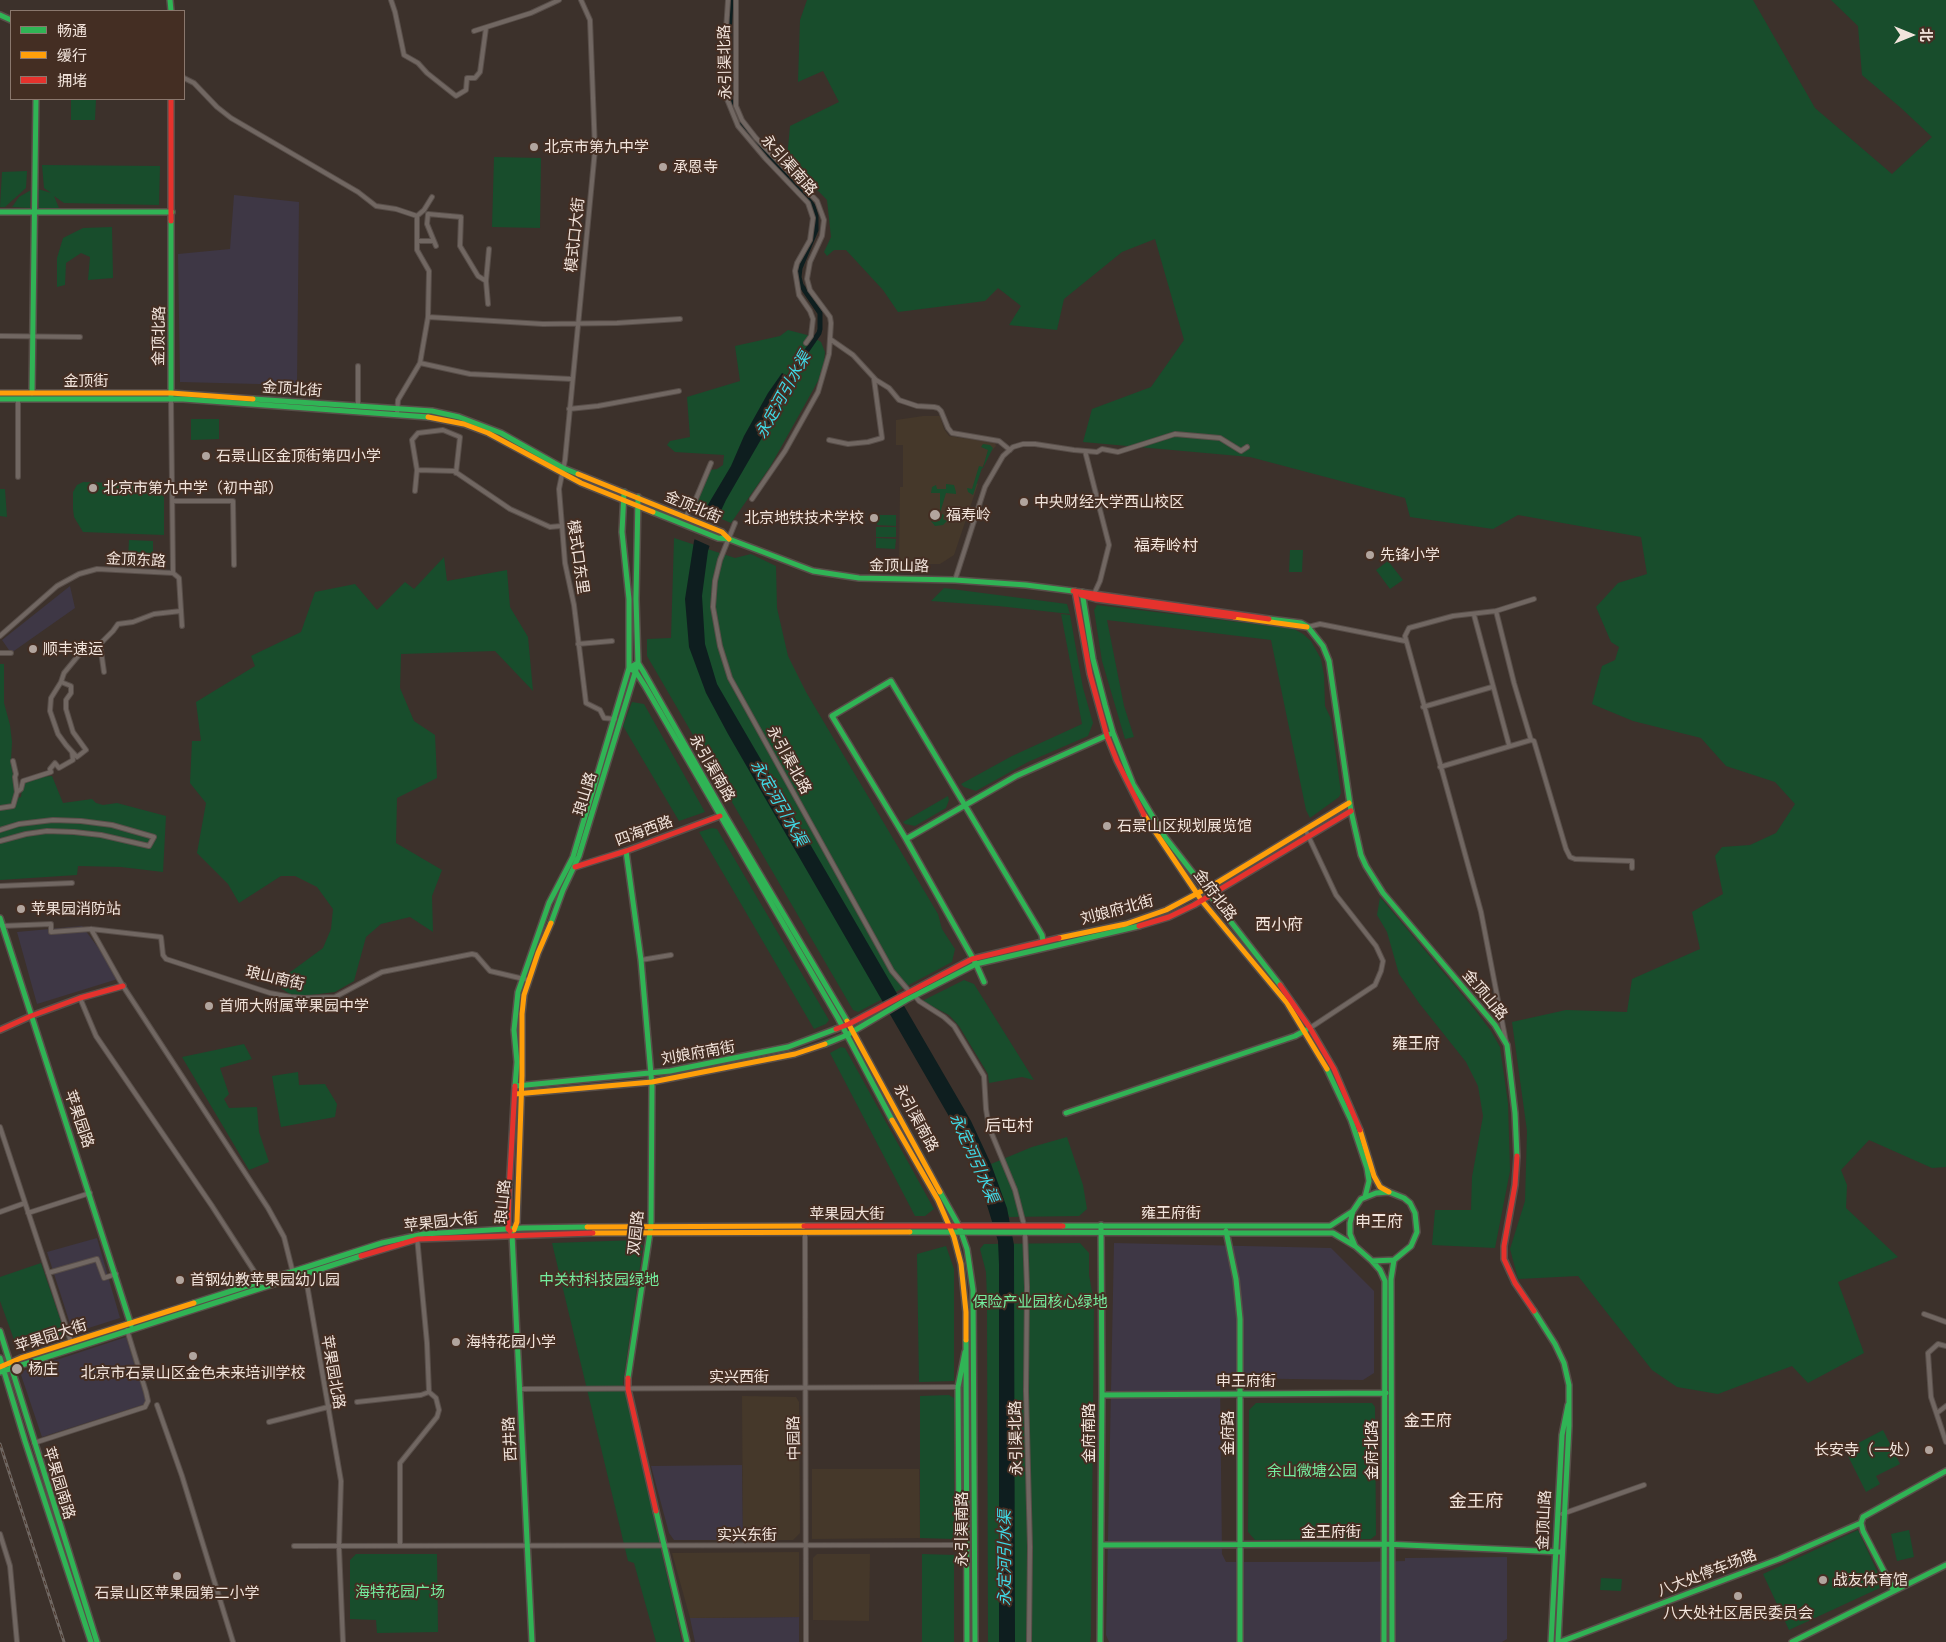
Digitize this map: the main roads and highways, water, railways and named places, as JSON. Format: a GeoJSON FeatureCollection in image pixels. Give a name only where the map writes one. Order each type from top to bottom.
{"type":"FeatureCollection","features":[{"type":"Feature","properties":{"kind":"main road"},"geometry":{"type":"LineString","coordinates":[[32,393],[36,100]]}},
{"type":"Feature","properties":{"kind":"main road","name":"金顶北路"},"geometry":{"type":"LineString","coordinates":[[171,100],[171,396]]}},
{"type":"Feature","properties":{"kind":"main road"},"geometry":{"type":"LineString","coordinates":[[0,212],[172,212]]}},
{"type":"Feature","properties":{"kind":"main road","name":"金顶街"},"geometry":{"type":"LineString","coordinates":[[0,393],[171,396]]}},
{"type":"Feature","properties":{"kind":"main road","name":"金顶街"},"geometry":{"type":"LineString","coordinates":[[0,399],[171,396]]}},
{"type":"Feature","properties":{"kind":"main road","name":"金顶北街"},"geometry":{"type":"LineString","coordinates":[[171,396],[358,406],[398,411],[464,424],[488,433],[562,474],[716,537],[729,539]]}},
{"type":"Feature","properties":{"kind":"main road","name":"金顶北街"},"geometry":{"type":"LineString","coordinates":[[171,396],[398,411],[432,411],[479,424],[500,433],[563,468],[686,516],[722,532],[729,539]]}},
{"type":"Feature","properties":{"kind":"main road"},"geometry":{"type":"LineString","coordinates":[[624,492],[622,548],[629,599],[629,668],[638,663]]}},
{"type":"Feature","properties":{"kind":"main road","name":"永引渠南路"},"geometry":{"type":"LineString","coordinates":[[638,497],[638,663],[726,817],[853,1030],[960,1226],[970,1265],[973,1290],[975,1642]]}},
{"type":"Feature","properties":{"kind":"main road","name":"金顶山路"},"geometry":{"type":"LineString","coordinates":[[729,539],[813,570],[859,578],[1008,583],[1075,591],[1096,599],[1308,627]]}},
{"type":"Feature","properties":{"kind":"main road","name":"金府北路"},"geometry":{"type":"LineString","coordinates":[[1075,591],[1085,652],[1107,736],[1117,762],[1140,808],[1202,901],[1287,1003],[1334,1069],[1363,1138],[1374,1176],[1380,1187],[1389,1192]]}},
{"type":"Feature","properties":{"kind":"main road","name":"金顶山路"},"geometry":{"type":"LineString","coordinates":[[1082,594],[1094,594],[1301,623],[1308,627],[1323,646],[1329,661],[1349,803],[1361,855],[1379,888],[1489,1018],[1507,1045],[1516,1113],[1517,1156],[1515,1185],[1504,1246],[1504,1259],[1515,1283],[1549,1333],[1559,1352],[1567,1374],[1570,1400],[1551,1642]]}},
{"type":"Feature","properties":{"kind":"main road","name":"金府北路"},"geometry":{"type":"LineString","coordinates":[[1082,594],[1093,659],[1113,733],[1133,784],[1165,837],[1292,1001],[1325,1064],[1353,1126],[1367,1168],[1369,1181],[1364,1197]]}},
{"type":"Feature","properties":{"kind":"main road","name":"琅山路"},"geometry":{"type":"LineString","coordinates":[[518,1094],[517,1222],[512,1234],[508,1229],[524,995],[563,890],[575,866],[638,663]]}},
{"type":"Feature","properties":{"kind":"main road","name":"永引渠南路"},"geometry":{"type":"LineString","coordinates":[[629,668],[636,672],[843,1027],[901,1136],[938,1200],[950,1226],[961,1264],[964,1288],[966,1346],[967,1642]]}},
{"type":"Feature","properties":{"kind":"main road","name":"琅山路"},"geometry":{"type":"LineString","coordinates":[[519,1086],[514,1030],[518,992],[549,903],[573,857],[629,668]]}},
{"type":"Feature","properties":{"kind":"main road"},"geometry":{"type":"LineString","coordinates":[[984,982],[976,964],[906,840],[832,716],[891,681],[1042,934],[1043,941]]}},
{"type":"Feature","properties":{"kind":"main road"},"geometry":{"type":"LineString","coordinates":[[906,840],[1035,766],[1113,733]]}},
{"type":"Feature","properties":{"kind":"main road","name":"刘娘府北街"},"geometry":{"type":"LineString","coordinates":[[875,1010],[902,994],[972,959],[1043,941],[1138,921],[1198,894],[1349,803]]}},
{"type":"Feature","properties":{"kind":"main road","name":"刘娘府北街"},"geometry":{"type":"LineString","coordinates":[[879,1016],[976,964],[1142,926],[1169,917],[1202,901],[1351,811]]}},
{"type":"Feature","properties":{"kind":"main road","name":"四海西路"},"geometry":{"type":"LineString","coordinates":[[575,866],[626,851],[720,816]]}},
{"type":"Feature","properties":{"kind":"main road","name":"双园路"},"geometry":{"type":"LineString","coordinates":[[626,851],[641,960],[652,1082],[650,1229],[628,1377],[628,1389],[687,1642]]}},
{"type":"Feature","properties":{"kind":"main road","name":"苹果园路"},"geometry":{"type":"LineString","coordinates":[[0,918],[2,929],[116,1274],[130,1327]]}},
{"type":"Feature","properties":{"kind":"main road"},"geometry":{"type":"LineString","coordinates":[[0,1030],[80,998],[123,986]]}},
{"type":"Feature","properties":{"kind":"main road","name":"刘娘府南街"},"geometry":{"type":"LineString","coordinates":[[519,1086],[651,1074],[788,1048],[843,1027],[875,1010]]}},
{"type":"Feature","properties":{"kind":"main road","name":"刘娘府南街"},"geometry":{"type":"LineString","coordinates":[[518,1094],[652,1082],[795,1054],[846,1035],[879,1016]]}},
{"type":"Feature","properties":{"kind":"main road"},"geometry":{"type":"LineString","coordinates":[[1066,1113],[1295,1036],[1307,1029]]}},
{"type":"Feature","properties":{"kind":"main road"},"geometry":{"type":"LineString","coordinates":[[1389,1192],[1404,1198],[1410,1203],[1415,1213],[1417,1232],[1411,1246],[1394,1260],[1372,1261],[1355,1246],[1350,1234],[1353,1211],[1360,1199],[1376,1193],[1389,1192]]}},
{"type":"Feature","properties":{"kind":"main road","name":"雍王府街"},"geometry":{"type":"LineString","coordinates":[[983,1226],[1330,1226],[1353,1211]]}},
{"type":"Feature","properties":{"kind":"main road","name":"金府南路"},"geometry":{"type":"LineString","coordinates":[[1100,1225],[1102,1395],[1100,1642]]}},
{"type":"Feature","properties":{"kind":"main road"},"geometry":{"type":"LineString","coordinates":[[931,1226],[936,1230],[932,1233]]}},
{"type":"Feature","properties":{"kind":"main road"},"geometry":{"type":"LineString","coordinates":[[983,1226],[984,1233]]}},
{"type":"Feature","properties":{"kind":"main road","name":"苹果园大街"},"geometry":{"type":"LineString","coordinates":[[11,1365],[261,1285],[382,1243],[417,1237],[515,1228],[650,1229],[983,1226]]}},
{"type":"Feature","properties":{"kind":"main road","name":"金府路"},"geometry":{"type":"LineString","coordinates":[[1225,1226],[1236,1279],[1239,1310],[1240,1642]]}},
{"type":"Feature","properties":{"kind":"main road","name":"苹果园大街"},"geometry":{"type":"LineString","coordinates":[[294,1274],[305,1273],[417,1237],[650,1229],[805,1233],[984,1233]]}},
{"type":"Feature","properties":{"kind":"main road","name":"雍王府街"},"geometry":{"type":"LineString","coordinates":[[984,1233],[1333,1233],[1355,1246]]}},
{"type":"Feature","properties":{"kind":"main road","name":"西井路"},"geometry":{"type":"LineString","coordinates":[[512,1234],[532,1642]]}},
{"type":"Feature","properties":{"kind":"main road","name":"金府北路"},"geometry":{"type":"LineString","coordinates":[[1392,1642],[1391,1279],[1394,1260]]}},
{"type":"Feature","properties":{"kind":"main road","name":"金府北路"},"geometry":{"type":"LineString","coordinates":[[1372,1261],[1380,1270],[1385,1281],[1384,1642]]}},
{"type":"Feature","properties":{"kind":"main road","name":"苹果园大街"},"geometry":{"type":"LineString","coordinates":[[11,1365],[71,1342],[130,1327]]}},
{"type":"Feature","properties":{"kind":"main road","name":"苹果园南路"},"geometry":{"type":"LineString","coordinates":[[0,1331],[97,1642]]}},
{"type":"Feature","properties":{"kind":"main road"},"geometry":{"type":"LineString","coordinates":[[966,1346],[958,1387],[960,1538],[966,1545]]}},
{"type":"Feature","properties":{"kind":"main road","name":"苹果园南路"},"geometry":{"type":"LineString","coordinates":[[0,1358],[25,1441],[91,1642]]}},
{"type":"Feature","properties":{"kind":"main road"},"geometry":{"type":"LineString","coordinates":[[2,1369],[11,1365]]}},
{"type":"Feature","properties":{"kind":"main road","name":"申王府街"},"geometry":{"type":"LineString","coordinates":[[1102,1395],[1391,1393]]}},
{"type":"Feature","properties":{"kind":"main road","name":"八大处停车场路"},"geometry":{"type":"LineString","coordinates":[[1559,1642],[1779,1559],[1861,1523],[1868,1513],[1946,1471]]}},
{"type":"Feature","properties":{"kind":"main road"},"geometry":{"type":"LineString","coordinates":[[1861,1523],[1894,1591]]}},
{"type":"Feature","properties":{"kind":"main road","name":"金王府街"},"geometry":{"type":"LineString","coordinates":[[1101,1545],[1384,1544],[1558,1552]]}},
{"type":"Feature","properties":{"kind":"main road","name":"金顶山路"},"geometry":{"type":"LineString","coordinates":[[1558,1552],[1559,1642]]}},
{"type":"Feature","properties":{"kind":"main road"},"geometry":{"type":"LineString","coordinates":[[1792,1642],[1946,1566]]}},
{"type":"Feature","properties":{"kind":"water"},"geometry":{"type":"Polygon","coordinates":[[[782,373],[794,379],[789,391],[726,500],[719,515],[708,551],[702,596],[705,644],[717,684],[971,1121],[991,1164],[1007,1208],[1014,1245],[1015,1642],[999,1642],[998,1241],[978,1176],[958,1132],[728,734],[706,693],[689,647],[685,599],[694,541],[706,508],[731,466],[744,436],[768,393],[782,373]]]}},
{"type":"Feature","properties":{"kind":"waterway","name":"永定河引水渠"},"geometry":{"type":"LineString","coordinates":[[731,0],[726,77],[730,100],[737,118],[746,134],[798,186],[813,206],[816,216],[816,230],[800,268],[799,277],[801,285],[820,313],[820,329],[786,381]]}},
{"type":"Feature","properties":{"kind":"railway"},"geometry":{"type":"LineString","coordinates":[[0,1444],[64,1642]]}},
{"type":"Feature","properties":{"kind":"place","name":"北京市第九中学"},"geometry":{"type":"Point","coordinates":[534,147]}},
{"type":"Feature","properties":{"kind":"place","name":"承恩寺"},"geometry":{"type":"Point","coordinates":[663,167]}},
{"type":"Feature","properties":{"kind":"place","name":"石景山区金顶街第四小学"},"geometry":{"type":"Point","coordinates":[206,456]}},
{"type":"Feature","properties":{"kind":"place","name":"北京市第九中学（初中部）"},"geometry":{"type":"Point","coordinates":[93,488]}},
{"type":"Feature","properties":{"kind":"place","name":"中央财经大学西山校区"},"geometry":{"type":"Point","coordinates":[1024,502]}},
{"type":"Feature","properties":{"kind":"place","name":"福寿岭"},"geometry":{"type":"Point","coordinates":[935,515]}},
{"type":"Feature","properties":{"kind":"place","name":"北京地铁技术学校"},"geometry":{"type":"Point","coordinates":[874,518]}},
{"type":"Feature","properties":{"kind":"place","name":"先锋小学"},"geometry":{"type":"Point","coordinates":[1370,555]}},
{"type":"Feature","properties":{"kind":"place","name":"顺丰速运"},"geometry":{"type":"Point","coordinates":[33,649]}},
{"type":"Feature","properties":{"kind":"place","name":"石景山区规划展览馆"},"geometry":{"type":"Point","coordinates":[1107,826]}},
{"type":"Feature","properties":{"kind":"place","name":"苹果园消防站"},"geometry":{"type":"Point","coordinates":[21,909]}},
{"type":"Feature","properties":{"kind":"place","name":"首师大附属苹果园中学"},"geometry":{"type":"Point","coordinates":[209,1006]}},
{"type":"Feature","properties":{"kind":"place","name":"首钢幼教苹果园幼儿园"},"geometry":{"type":"Point","coordinates":[180,1280]}},
{"type":"Feature","properties":{"kind":"place","name":"海特花园小学"},"geometry":{"type":"Point","coordinates":[456,1342]}},
{"type":"Feature","properties":{"kind":"place","name":"北京市石景山区金色未来培训学校"},"geometry":{"type":"Point","coordinates":[193,1356]}},
{"type":"Feature","properties":{"kind":"place","name":"杨庄"},"geometry":{"type":"Point","coordinates":[17,1369]}},
{"type":"Feature","properties":{"kind":"place","name":"长安寺（一处）"},"geometry":{"type":"Point","coordinates":[1929,1450]}},
{"type":"Feature","properties":{"kind":"place","name":"石景山区苹果园第二小学"},"geometry":{"type":"Point","coordinates":[177,1576]}},
{"type":"Feature","properties":{"kind":"place","name":"战友体育馆"},"geometry":{"type":"Point","coordinates":[1823,1580]}},
{"type":"Feature","properties":{"kind":"place","name":"八大处社区居民委员会"},"geometry":{"type":"Point","coordinates":[1738,1596]}},
{"type":"Feature","properties":{"kind":"district","name":"福寿岭村"},"geometry":{"type":"Point","coordinates":[1166,546]}},
{"type":"Feature","properties":{"kind":"district","name":"西小府"},"geometry":{"type":"Point","coordinates":[1279,925]}},
{"type":"Feature","properties":{"kind":"district","name":"雍王府"},"geometry":{"type":"Point","coordinates":[1416,1044]}},
{"type":"Feature","properties":{"kind":"district","name":"后屯村"},"geometry":{"type":"Point","coordinates":[1009,1126]}},
{"type":"Feature","properties":{"kind":"district","name":"申王府"},"geometry":{"type":"Point","coordinates":[1379,1222]}},
{"type":"Feature","properties":{"kind":"district","name":"金王府"},"geometry":{"type":"Point","coordinates":[1428,1421]}},
{"type":"Feature","properties":{"kind":"district","name":"金王府"},"geometry":{"type":"Point","coordinates":[1476,1501]}},
{"type":"Feature","properties":{"kind":"park label","name":"中关村科技园绿地"},"geometry":{"type":"Point","coordinates":[599,1280]}},
{"type":"Feature","properties":{"kind":"park label","name":"保险产业园核心绿地"},"geometry":{"type":"Point","coordinates":[1040,1302]}},
{"type":"Feature","properties":{"kind":"park label","name":"余山微塘公园"},"geometry":{"type":"Point","coordinates":[1312,1471]}},
{"type":"Feature","properties":{"kind":"park label","name":"海特花园广场"},"geometry":{"type":"Point","coordinates":[400,1592]}}]}
